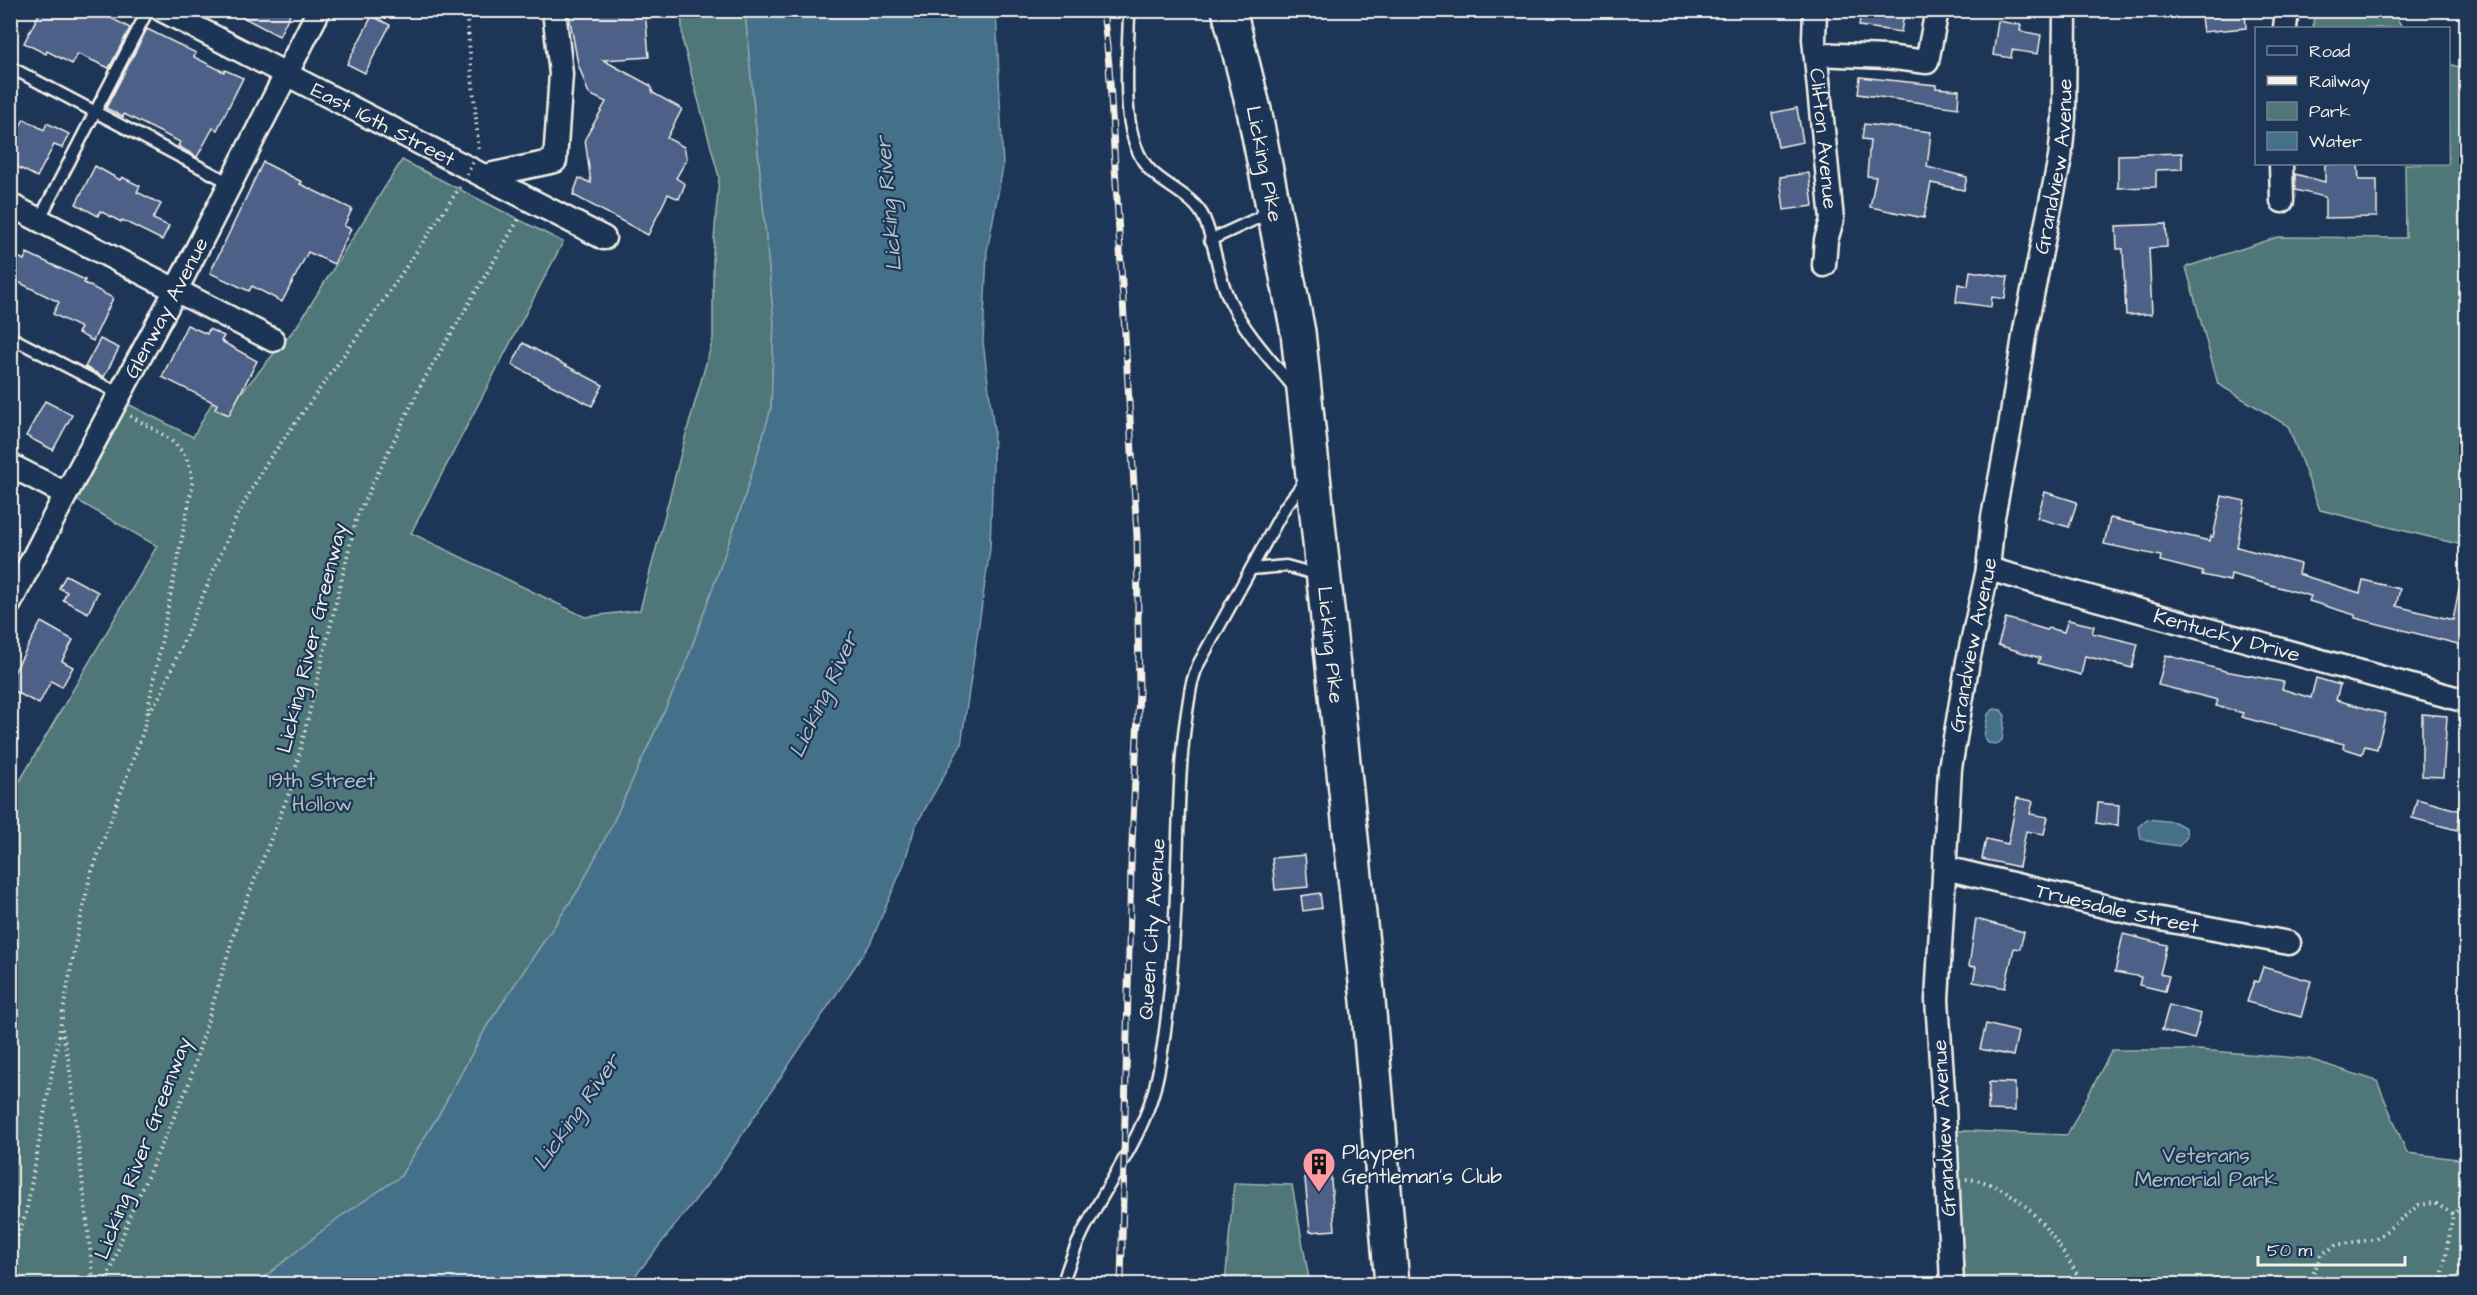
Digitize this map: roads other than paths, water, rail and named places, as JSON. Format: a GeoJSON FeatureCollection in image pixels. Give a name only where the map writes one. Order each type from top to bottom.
{"type":"FeatureCollection","features":[{"type":"Feature","properties":{"kind":"main road","name":"Licking Pike"},"geometry":{"type":"LineString","coordinates":[[1229,10],[1254,110],[1298,332],[1303,398],[1368,1001],[1392,1284]]}},
{"type":"Feature","properties":{"kind":"street","name":"East 16th Street"},"geometry":{"type":"LineString","coordinates":[[162,10],[285,74],[474,178],[531,200],[604,238]]}},
{"type":"Feature","properties":{"kind":"street","name":"Glenway Avenue"},"geometry":{"type":"LineString","coordinates":[[10,603],[176,290],[319,10]]}},
{"type":"Feature","properties":{"kind":"street"},"geometry":{"type":"LineString","coordinates":[[474,178],[555,161],[561,74],[554,10]]}},
{"type":"Feature","properties":{"kind":"street","name":"Clifton Avenue"},"geometry":{"type":"LineString","coordinates":[[1815,10],[1816,54],[1832,220],[1826,240],[1824,265]]}},
{"type":"Feature","properties":{"kind":"street"},"geometry":{"type":"LineString","coordinates":[[1816,54],[1886,57],[1927,62],[1936,10]]}},
{"type":"Feature","properties":{"kind":"street","name":"Grandview Avenue"},"geometry":{"type":"LineString","coordinates":[[1952,1284],[1937,1000],[1950,768],[1968,661],[1988,569],[1993,516],[2025,330],[2060,158],[2064,117],[2065,10]]}},
{"type":"Feature","properties":{"kind":"street"},"geometry":{"type":"LineString","coordinates":[[2285,27],[2287,10]]}},
{"type":"Feature","properties":{"kind":"street"},"geometry":{"type":"LineString","coordinates":[[2281,165],[2282,201]]}},
{"type":"Feature","properties":{"kind":"street"},"geometry":{"type":"LineString","coordinates":[[10,205],[273,340]]}},
{"type":"Feature","properties":{"kind":"street"},"geometry":{"type":"LineString","coordinates":[[10,465],[66,494]]}},
{"type":"Feature","properties":{"kind":"street","name":"Kentucky Drive"},"geometry":{"type":"LineString","coordinates":[[1988,569],[2466,701]]}},
{"type":"Feature","properties":{"kind":"street","name":"Truesdale Street"},"geometry":{"type":"LineString","coordinates":[[1945,868],[2150,918],[2289,944]]}},
{"type":"Feature","properties":{"kind":"lane"},"geometry":{"type":"LineString","coordinates":[[39,220],[148,10]]}},
{"type":"Feature","properties":{"kind":"lane"},"geometry":{"type":"LineString","coordinates":[[1129,10],[1127,104],[1138,154],[1149,170],[1195,205],[1204,218],[1216,263],[1230,301],[1253,339],[1303,398]]}},
{"type":"Feature","properties":{"kind":"lane"},"geometry":{"type":"LineString","coordinates":[[10,67],[230,183]]}},
{"type":"Feature","properties":{"kind":"lane"},"geometry":{"type":"LineString","coordinates":[[1210,240],[1274,211]]}},
{"type":"Feature","properties":{"kind":"lane"},"geometry":{"type":"LineString","coordinates":[[10,337],[117,401]]}},
{"type":"Feature","properties":{"kind":"lane","name":"Queen City Avenue"},"geometry":{"type":"LineString","coordinates":[[1063,1284],[1078,1239],[1125,1160],[1150,1107],[1158,1074],[1168,1004],[1175,917],[1182,736],[1191,684],[1199,663],[1285,507],[1312,473]]}},
{"type":"Feature","properties":{"kind":"lane"},"geometry":{"type":"LineString","coordinates":[[1251,569],[1286,566],[1322,576]]}},
{"type":"Feature","properties":{"kind":"water","name":"Licking River"},"geometry":{"type":"Polygon","coordinates":[[[745,11],[996,11],[1003,167],[987,251],[983,342],[994,431],[990,549],[961,745],[915,827],[904,864],[870,944],[717,1172],[629,1284],[256,1284],[337,1219],[400,1177],[438,1116],[487,1026],[579,889],[612,825],[685,666],[742,506],[771,409],[774,322],[745,11]]]}},
{"type":"Feature","properties":{"kind":"water"},"geometry":{"type":"Polygon","coordinates":[[[1994,709],[2001,710],[2005,716],[2002,740],[1997,744],[1988,743],[1984,736],[1988,714],[1994,709]]]}},
{"type":"Feature","properties":{"kind":"water"},"geometry":{"type":"Polygon","coordinates":[[[2147,819],[2175,822],[2186,828],[2187,837],[2179,846],[2141,839],[2139,826],[2147,819]]]}},
{"type":"Feature","properties":{"kind":"railway"},"geometry":{"type":"LineString","coordinates":[[1103,10],[1109,65],[1137,536],[1139,692],[1131,865],[1121,1284]]}},
{"type":"Feature","properties":{"kind":"place","name":"Playpen Gentleman's Club"},"geometry":{"type":"Point","coordinates":[1319,1193]}},
{"type":"Feature","properties":{"kind":"park label","name":"19th Street Hollow"},"geometry":{"type":"Point","coordinates":[322,792]}},
{"type":"Feature","properties":{"kind":"park label","name":"Veterans Memorial Park"},"geometry":{"type":"Point","coordinates":[2206,1167]}}]}
